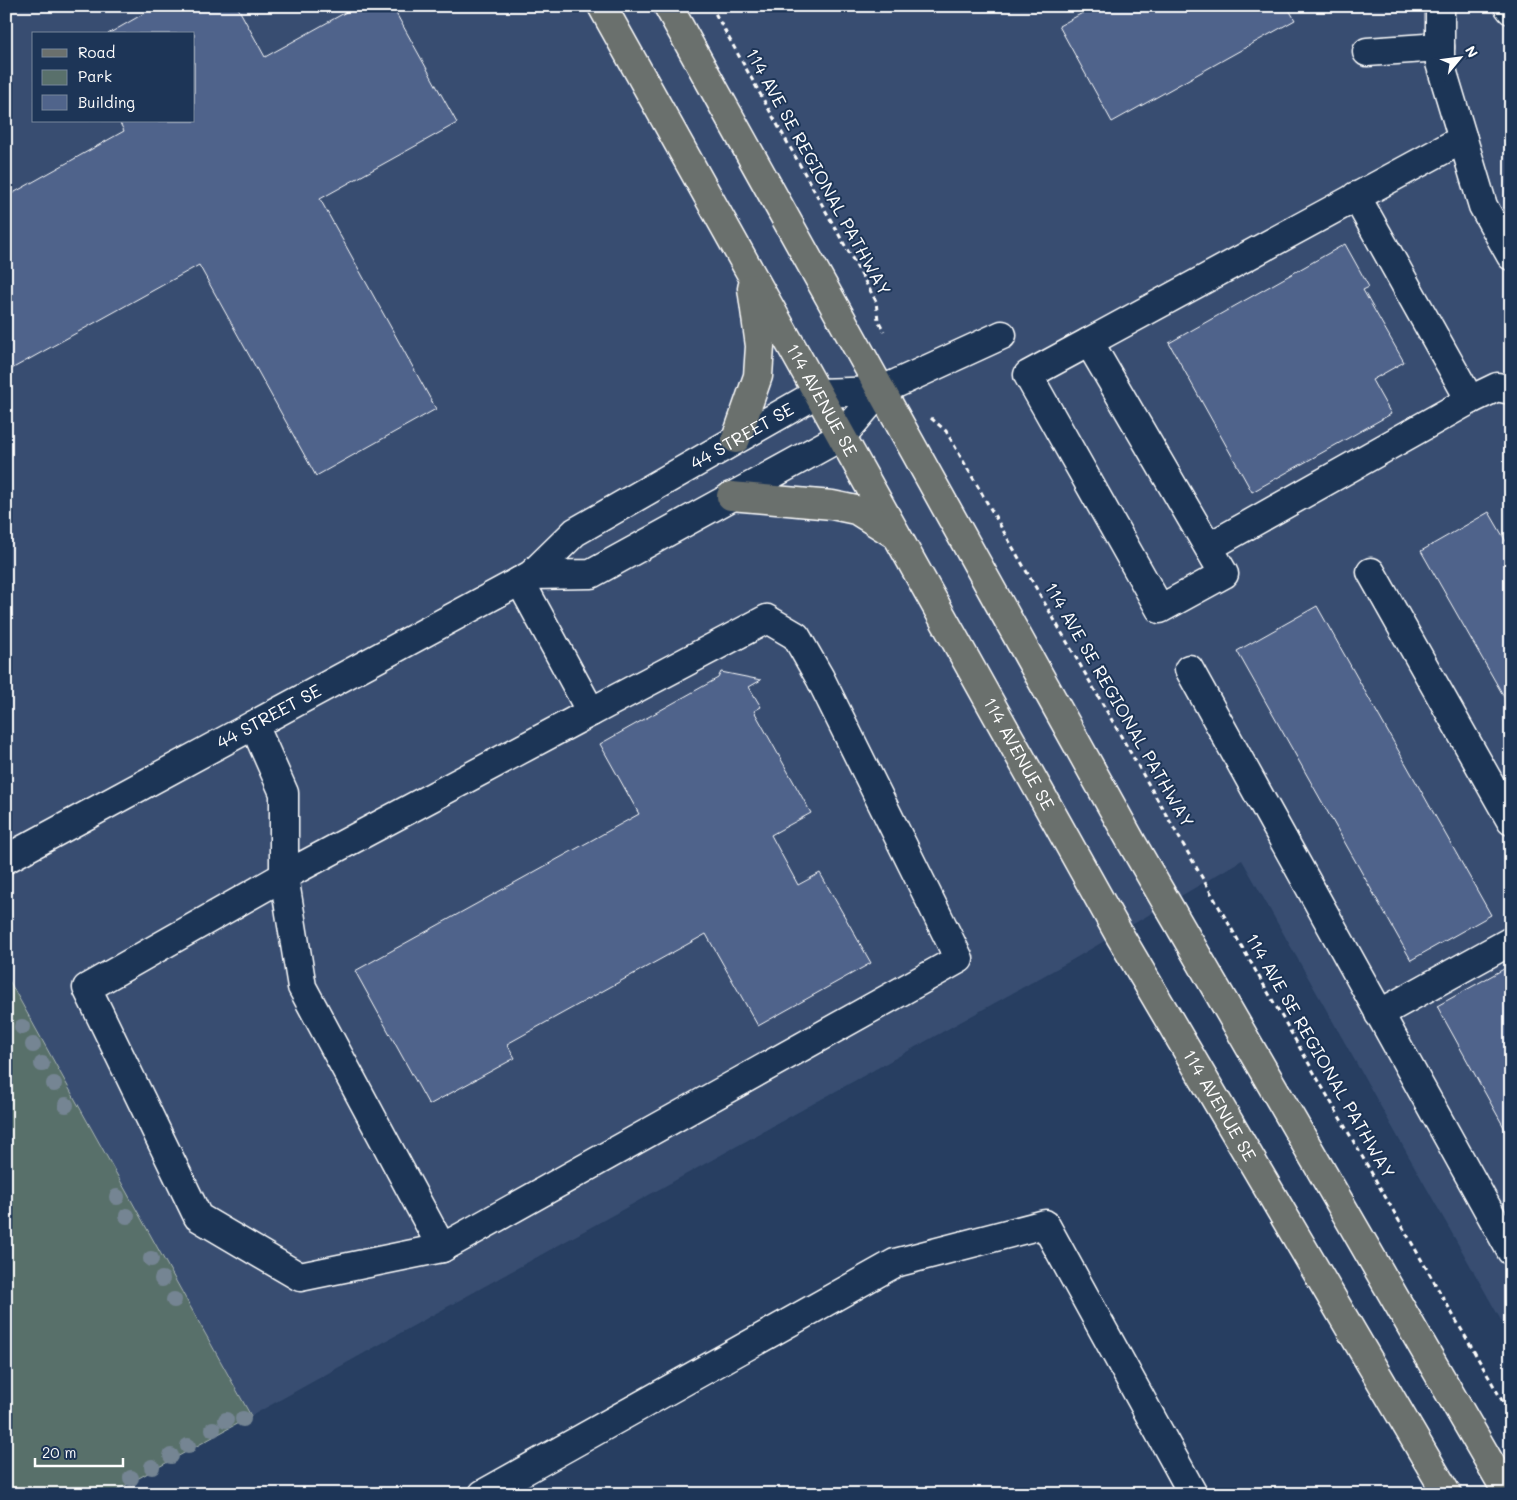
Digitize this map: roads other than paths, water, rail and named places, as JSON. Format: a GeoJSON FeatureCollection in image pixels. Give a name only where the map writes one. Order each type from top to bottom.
{"type":"FeatureCollection","features":[{"type":"Feature","properties":{"kind":"main road","name":"114 AVENUE SE"},"geometry":{"type":"LineString","coordinates":[[602,6],[1120,936],[1447,1494]]}},
{"type":"Feature","properties":{"kind":"main road"},"geometry":{"type":"LineString","coordinates":[[668,6],[1137,852],[1508,1494]]}},
{"type":"Feature","properties":{"kind":"main road"},"geometry":{"type":"LineString","coordinates":[[736,439],[758,376],[760,346],[750,274]]}},
{"type":"Feature","properties":{"kind":"main road"},"geometry":{"type":"LineString","coordinates":[[731,496],[806,501],[848,508],[856,510],[897,536]]}},
{"type":"Feature","properties":{"kind":"street"},"geometry":{"type":"LineString","coordinates":[[1440,6],[1440,63],[1483,206],[1511,256]]}},
{"type":"Feature","properties":{"kind":"street"},"geometry":{"type":"LineString","coordinates":[[1508,6],[1511,10]]}},
{"type":"Feature","properties":{"kind":"street"},"geometry":{"type":"LineString","coordinates":[[1368,52],[1440,47]]}},
{"type":"Feature","properties":{"kind":"street"},"geometry":{"type":"LineString","coordinates":[[1089,342],[1224,574],[1160,609],[1028,376],[1089,342],[1356,196],[1463,140]]}},
{"type":"Feature","properties":{"kind":"street"},"geometry":{"type":"LineString","coordinates":[[1356,196],[1470,400]]}},
{"type":"Feature","properties":{"kind":"street"},"geometry":{"type":"LineString","coordinates":[[880,391],[1002,335]]}},
{"type":"Feature","properties":{"kind":"street"},"geometry":{"type":"LineString","coordinates":[[1209,547],[1470,400],[1497,387],[1511,390]]}},
{"type":"Feature","properties":{"kind":"street","name":"44 STREET SE"},"geometry":{"type":"LineString","coordinates":[[6,859],[526,578],[575,532],[818,393],[880,391]]}},
{"type":"Feature","properties":{"kind":"street","name":"44 STREET SE"},"geometry":{"type":"LineString","coordinates":[[526,578],[591,574],[842,436],[880,391]]}},
{"type":"Feature","properties":{"kind":"street"},"geometry":{"type":"LineString","coordinates":[[1371,572],[1511,821]]}},
{"type":"Feature","properties":{"kind":"street"},"geometry":{"type":"LineString","coordinates":[[526,578],[591,712]]}},
{"type":"Feature","properties":{"kind":"street"},"geometry":{"type":"LineString","coordinates":[[767,619],[796,636],[820,678],[959,959],[442,1248],[300,1277],[198,1217],[86,988],[284,876],[767,619]]}},
{"type":"Feature","properties":{"kind":"street"},"geometry":{"type":"LineString","coordinates":[[1189,670],[1511,1251]]}},
{"type":"Feature","properties":{"kind":"street"},"geometry":{"type":"LineString","coordinates":[[254,725],[284,793],[284,876],[302,987],[442,1248]]}},
{"type":"Feature","properties":{"kind":"street"},"geometry":{"type":"LineString","coordinates":[[1379,1014],[1511,941]]}},
{"type":"Feature","properties":{"kind":"street"},"geometry":{"type":"LineString","coordinates":[[483,1494],[895,1263],[1045,1224],[1193,1494]]}}]}
